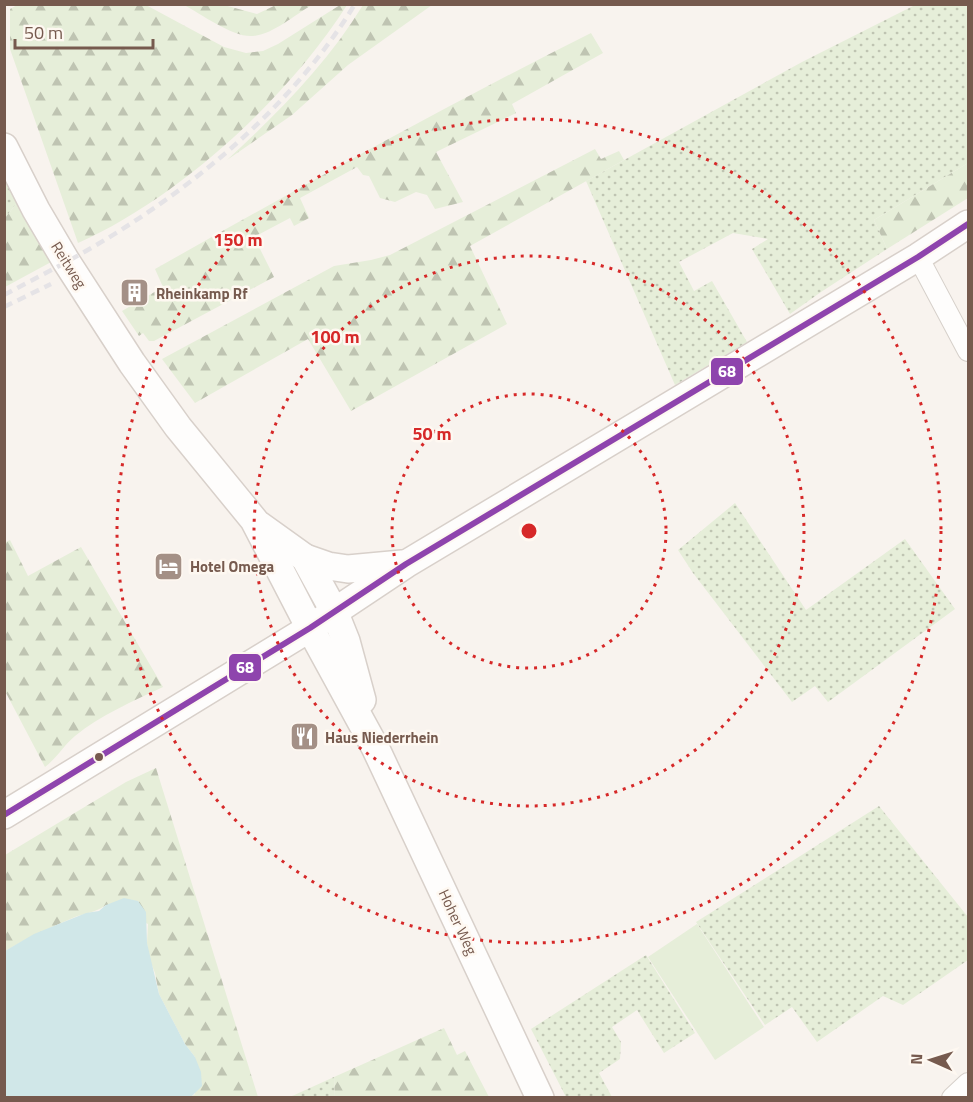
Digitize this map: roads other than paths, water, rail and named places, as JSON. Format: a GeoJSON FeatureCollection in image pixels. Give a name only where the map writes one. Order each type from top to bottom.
{"type":"FeatureCollection","features":[{"type":"Feature","properties":{"kind":"main road","name":"Reitweg"},"geometry":{"type":"LineString","coordinates":[[4,147],[36,210],[79,282],[132,363],[178,427],[254,520],[310,628]]}},
{"type":"Feature","properties":{"kind":"main road"},"geometry":{"type":"LineString","coordinates":[[4,815],[310,628],[406,564],[918,257],[969,224]]}},
{"type":"Feature","properties":{"kind":"main road","name":"Reitweg"},"geometry":{"type":"LineString","coordinates":[[254,520],[305,558],[334,611]]}},
{"type":"Feature","properties":{"kind":"main road"},"geometry":{"type":"LineString","coordinates":[[305,558],[328,566],[348,569],[406,564]]}},
{"type":"Feature","properties":{"kind":"main road","name":"Hoher Weg"},"geometry":{"type":"LineString","coordinates":[[334,611],[346,641],[375,747]]}},
{"type":"Feature","properties":{"kind":"main road","name":"Hoher Weg"},"geometry":{"type":"LineString","coordinates":[[310,628],[375,747],[540,1098]]}},
{"type":"Feature","properties":{"kind":"street"},"geometry":{"type":"LineString","coordinates":[[918,257],[969,351]]}},
{"type":"Feature","properties":{"kind":"street"},"geometry":{"type":"LineString","coordinates":[[952,1098],[969,1083]]}},
{"type":"Feature","properties":{"kind":"railway"},"geometry":{"type":"LineString","coordinates":[[4,295],[131,224],[204,171],[272,110],[302,77],[355,4]]}},
{"type":"Feature","properties":{"kind":"railway"},"geometry":{"type":"LineString","coordinates":[[4,307],[51,284]]}},
{"type":"Feature","properties":{"kind":"place","name":"Rheinkamp Rf"},"geometry":{"type":"Point","coordinates":[135,293]}},
{"type":"Feature","properties":{"kind":"place","name":"Hotel Omega"},"geometry":{"type":"Point","coordinates":[169,566]}},
{"type":"Feature","properties":{"kind":"place","name":"Haus Niederrhein"},"geometry":{"type":"Point","coordinates":[304,737]}}]}
